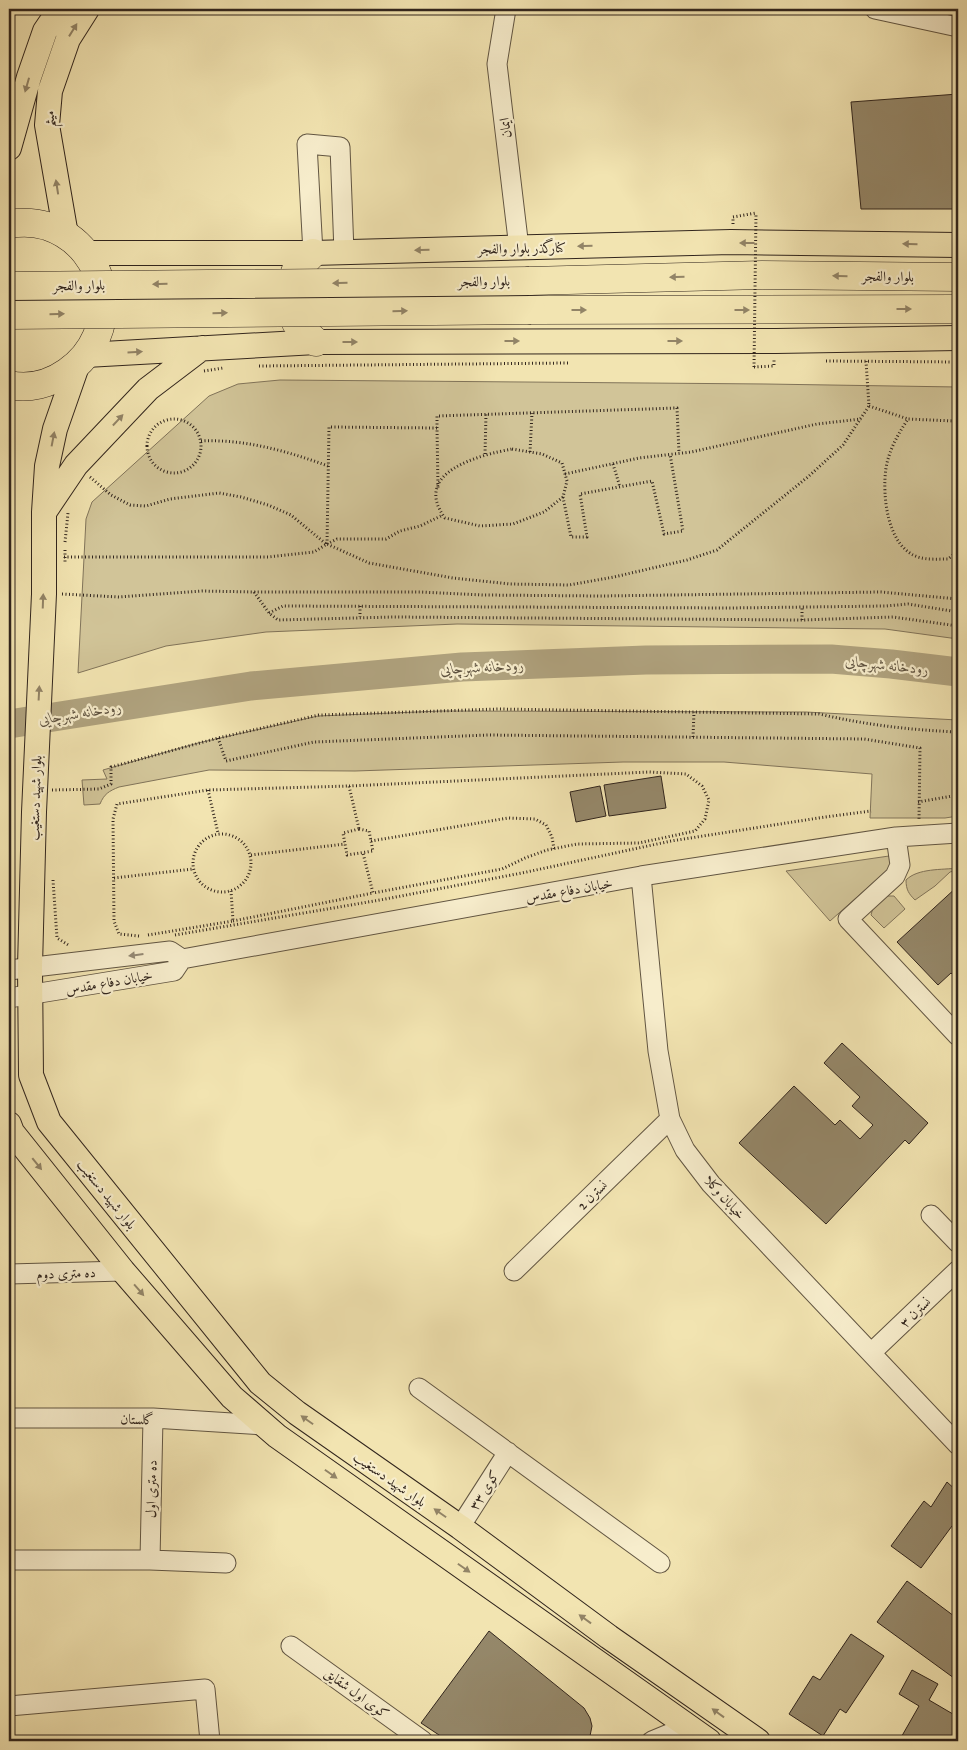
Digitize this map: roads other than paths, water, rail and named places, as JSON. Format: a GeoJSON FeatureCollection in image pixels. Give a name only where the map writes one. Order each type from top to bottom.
{"type":"FeatureCollection","features":[{"type":"Feature","properties":{"kind":"highway"},"geometry":{"type":"LineString","coordinates":[[9,224],[26,222],[47,226],[66,235],[86,254],[98,274],[104,297],[102,321],[94,343],[82,361],[59,378],[39,385],[17,387],[9,385]]}},
{"type":"Feature","properties":{"kind":"highway"},"geometry":{"type":"LineString","coordinates":[[313,253],[295,272],[289,299],[296,323],[316,342]]}},
{"type":"Feature","properties":{"kind":"highway","name":"بلوار والفجر"},"geometry":{"type":"LineString","coordinates":[[9,286],[529,281],[762,275],[958,277]]}},
{"type":"Feature","properties":{"kind":"highway"},"geometry":{"type":"LineString","coordinates":[[9,315],[530,310],[958,309]]}},
{"type":"Feature","properties":{"kind":"main road","name":"میثم"},"geometry":{"type":"LineString","coordinates":[[9,148],[12,122],[45,30],[60,9]]}},
{"type":"Feature","properties":{"kind":"main road","name":"میثم"},"geometry":{"type":"LineString","coordinates":[[66,235],[47,125],[50,91],[68,39],[87,9]]}},
{"type":"Feature","properties":{"kind":"main road","name":"کنارگذر بلوار والفجر"},"geometry":{"type":"LineString","coordinates":[[86,254],[313,253],[732,242],[958,245]]}},
{"type":"Feature","properties":{"kind":"main road"},"geometry":{"type":"LineString","coordinates":[[82,361],[202,360],[316,342],[865,351],[958,338]]}},
{"type":"Feature","properties":{"kind":"main road"},"geometry":{"type":"LineString","coordinates":[[44,512],[87,471],[148,389],[202,360]]}},
{"type":"Feature","properties":{"kind":"main road","name":"بلوار شهید دستغیب"},"geometry":{"type":"LineString","coordinates":[[82,361],[55,429],[47,466],[44,512],[54,557],[59,594],[41,650],[45,795],[19,969],[20,996],[31,1075],[49,1122],[260,1383],[297,1414],[460,1528],[608,1637],[758,1741]]}},
{"type":"Feature","properties":{"kind":"main road"},"geometry":{"type":"LineString","coordinates":[[10,1130],[123,1271],[232,1397],[264,1425],[693,1734],[709,1741]]}},
{"type":"Feature","properties":{"kind":"street","name":"ایمان"},"geometry":{"type":"LineString","coordinates":[[506,9],[497,64],[519,248]]}},
{"type":"Feature","properties":{"kind":"street"},"geometry":{"type":"LineString","coordinates":[[875,9],[958,27]]}},
{"type":"Feature","properties":{"kind":"street"},"geometry":{"type":"LineString","coordinates":[[313,253],[307,144],[340,147],[344,252]]}},
{"type":"Feature","properties":{"kind":"street","name":"خیابان دفاع مقدس"},"geometry":{"type":"LineString","coordinates":[[19,969],[170,951],[182,959],[642,876],[896,837],[958,833]]}},
{"type":"Feature","properties":{"kind":"street"},"geometry":{"type":"LineString","coordinates":[[896,837],[900,865],[895,876],[848,919],[958,1036]]}},
{"type":"Feature","properties":{"kind":"street","name":"خیابان وکلا"},"geometry":{"type":"LineString","coordinates":[[642,876],[658,1051],[670,1119],[685,1150],[710,1184],[958,1445]]}},
{"type":"Feature","properties":{"kind":"street","name":"خیابان دفاع مقدس"},"geometry":{"type":"LineString","coordinates":[[20,996],[174,971],[182,959]]}},
{"type":"Feature","properties":{"kind":"street","name":"نسترن 2"},"geometry":{"type":"LineString","coordinates":[[514,1271],[670,1119]]}},
{"type":"Feature","properties":{"kind":"street"},"geometry":{"type":"LineString","coordinates":[[931,1215],[958,1243]]}},
{"type":"Feature","properties":{"kind":"street","name":"نسترن ۳"},"geometry":{"type":"LineString","coordinates":[[871,1353],[958,1270]]}},
{"type":"Feature","properties":{"kind":"street","name":"ده متری دوم"},"geometry":{"type":"LineString","coordinates":[[9,1274],[123,1271]]}},
{"type":"Feature","properties":{"kind":"street"},"geometry":{"type":"LineString","coordinates":[[419,1388],[660,1563]]}},
{"type":"Feature","properties":{"kind":"street","name":"گلستان"},"geometry":{"type":"LineString","coordinates":[[9,1418],[152,1418],[264,1425]]}},
{"type":"Feature","properties":{"kind":"street","name":"ده متری اول"},"geometry":{"type":"LineString","coordinates":[[150,1560],[152,1418]]}},
{"type":"Feature","properties":{"kind":"street","name":"کوی ۳۳"},"geometry":{"type":"LineString","coordinates":[[460,1528],[508,1452]]}},
{"type":"Feature","properties":{"kind":"street"},"geometry":{"type":"LineString","coordinates":[[9,1560],[150,1560],[226,1563]]}},
{"type":"Feature","properties":{"kind":"street","name":"کوی اول شقایق"},"geometry":{"type":"LineString","coordinates":[[291,1646],[423,1741]]}},
{"type":"Feature","properties":{"kind":"street"},"geometry":{"type":"LineString","coordinates":[[9,1706],[205,1689],[210,1741]]}},
{"type":"Feature","properties":{"kind":"street"},"geometry":{"type":"LineString","coordinates":[[652,1741],[693,1734]]}},
{"type":"Feature","properties":{"kind":"waterway","name":"رودخانه شهرچایی"},"geometry":{"type":"LineString","coordinates":[[9,724],[251,686],[462,667],[646,660],[831,659],[958,672]]}}]}
